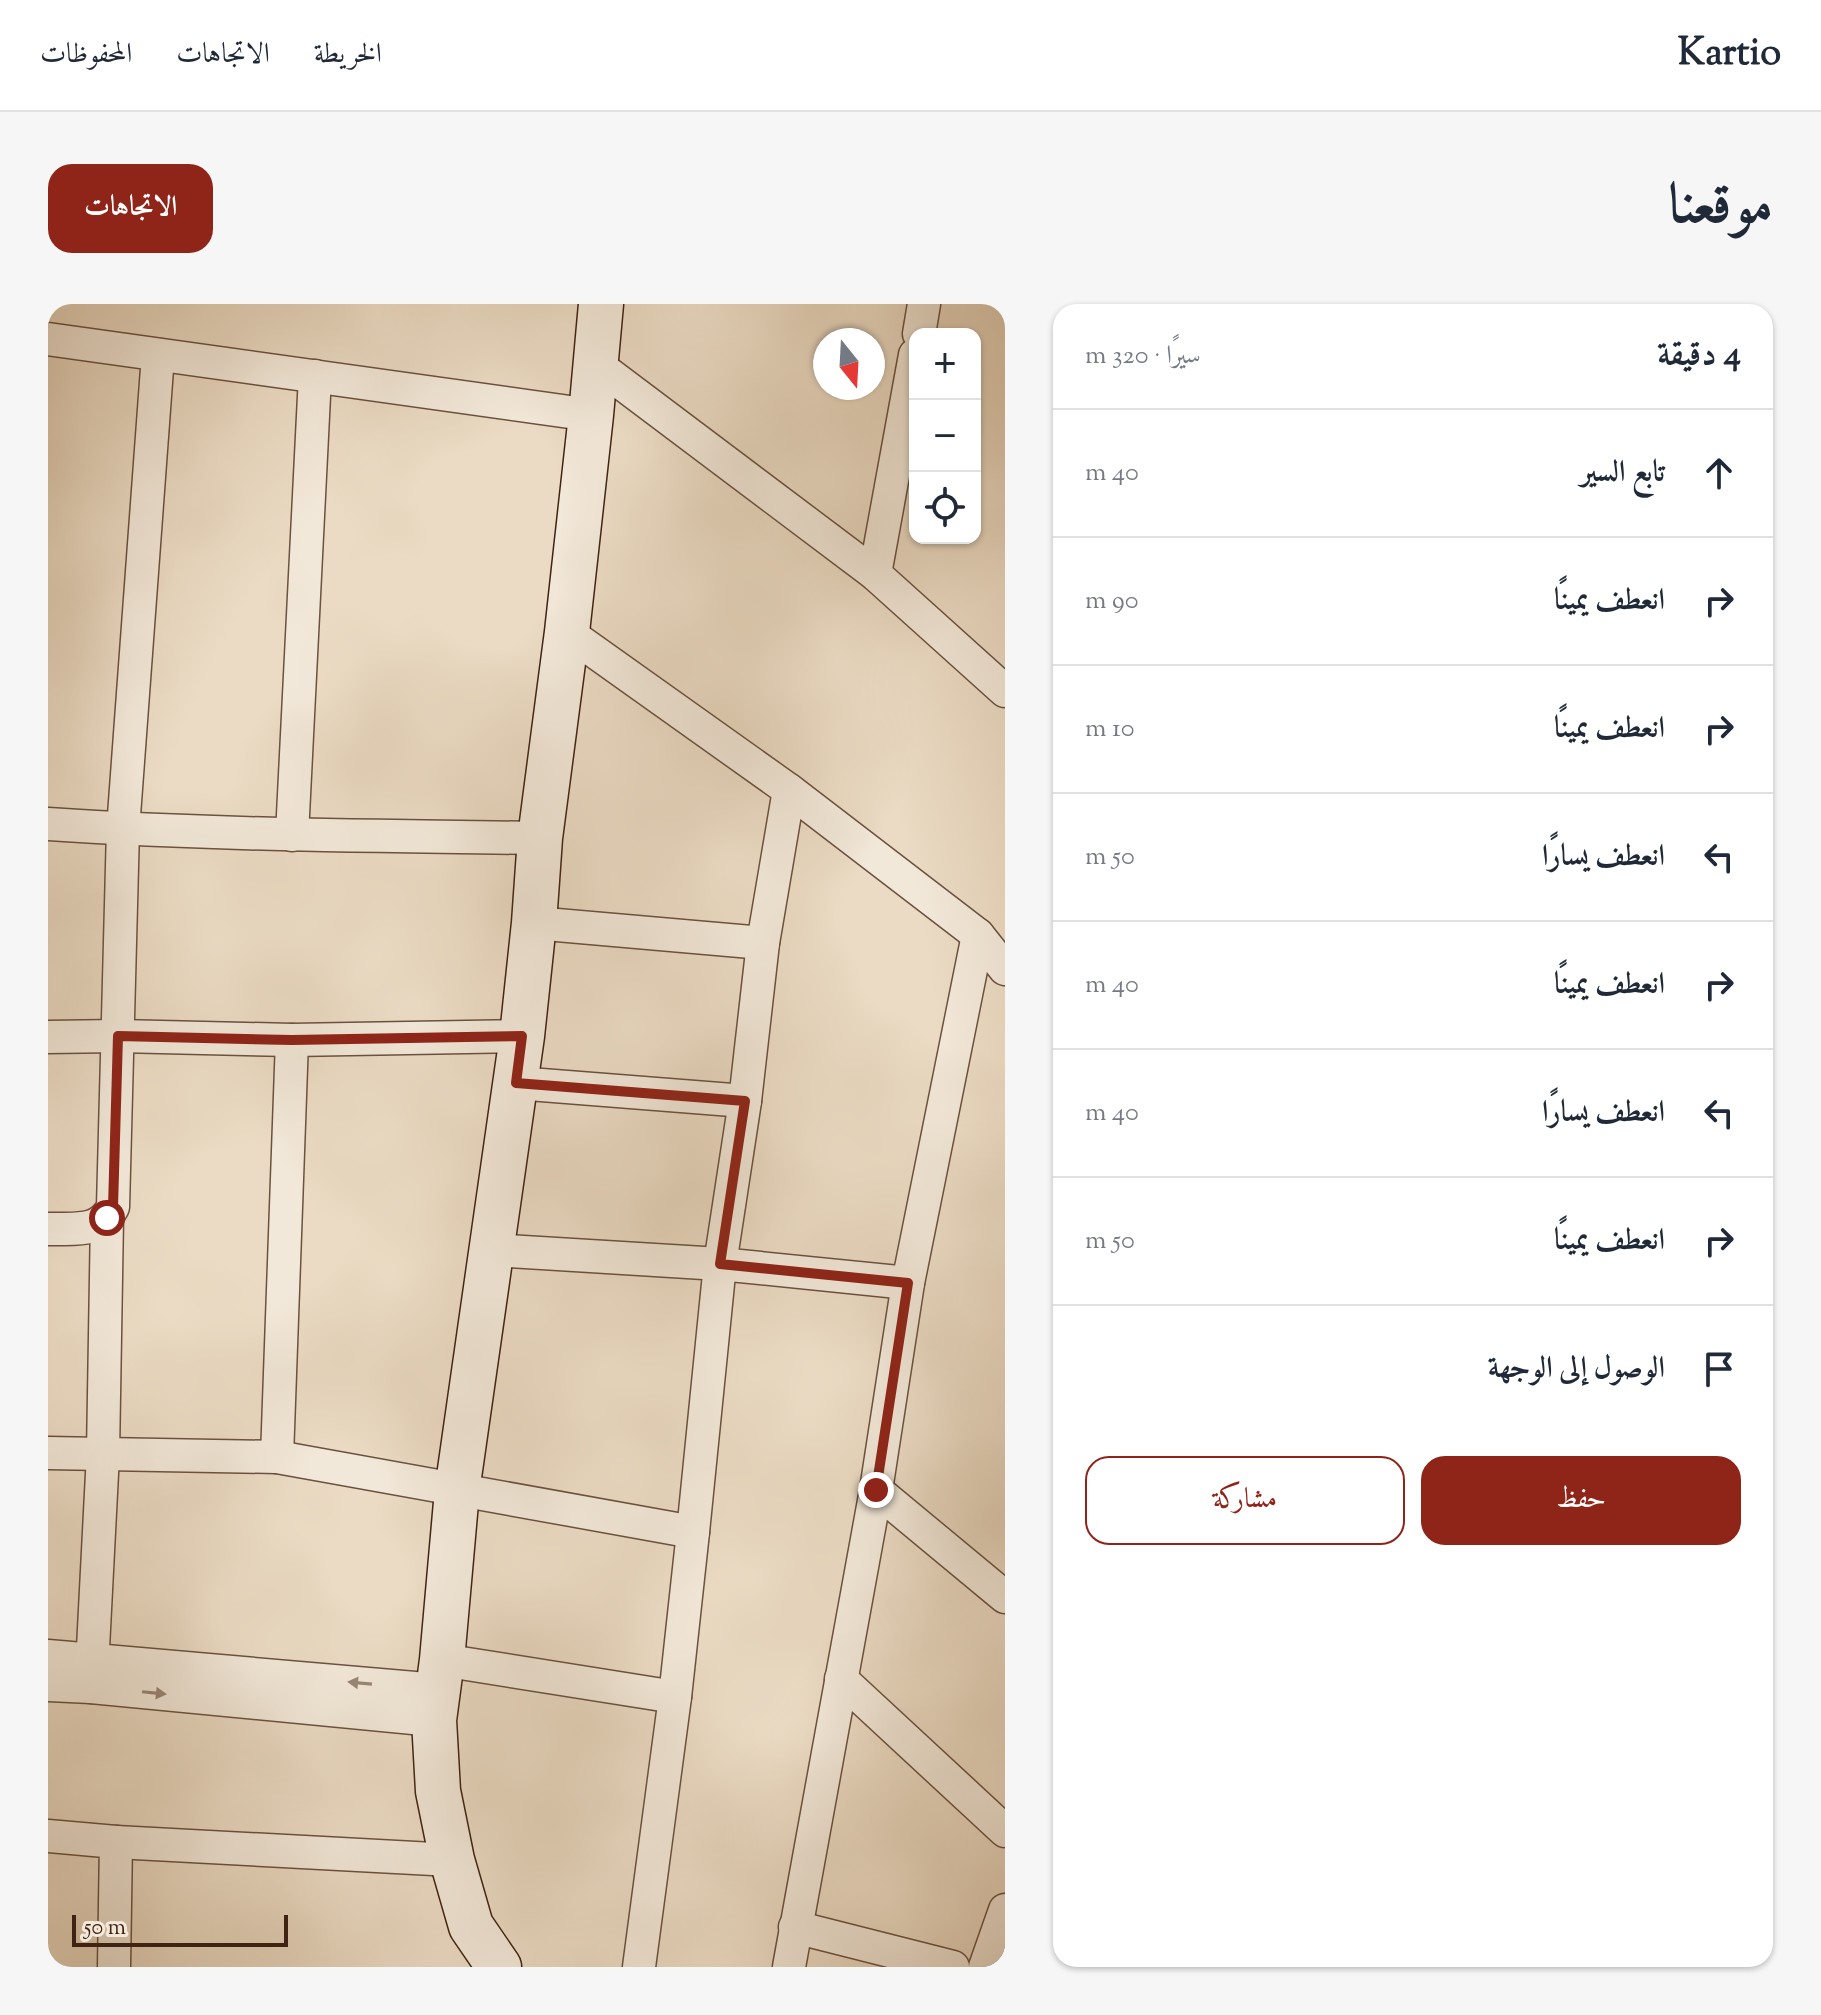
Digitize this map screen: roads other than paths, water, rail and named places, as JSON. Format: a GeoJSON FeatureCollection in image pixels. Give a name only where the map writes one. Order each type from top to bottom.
{"type":"FeatureCollection","features":[{"type":"Feature","properties":{"kind":"street"},"geometry":{"type":"LineString","coordinates":[[499,1967],[471,1926],[452,1860],[438,1791],[438,1690],[457,1491],[522,1036],[540,838],[567,632],[601,304]]}},
{"type":"Feature","properties":{"kind":"street"},"geometry":{"type":"LineString","coordinates":[[48,339],[591,415]]}},
{"type":"Feature","properties":{"kind":"street"},"geometry":{"type":"LineString","coordinates":[[48,1229],[98,1225],[107,1218],[113,1207],[123,829],[158,355]]}},
{"type":"Feature","properties":{"kind":"street"},"geometry":{"type":"LineString","coordinates":[[596,364],[875,574],[1005,691]]}},
{"type":"Feature","properties":{"kind":"street"},"geometry":{"type":"LineString","coordinates":[[292,835],[315,376]]}},
{"type":"Feature","properties":{"kind":"street"},"geometry":{"type":"LineString","coordinates":[[875,574],[909,388]]}},
{"type":"Feature","properties":{"kind":"street"},"geometry":{"type":"LineString","coordinates":[[567,632],[789,790],[978,935],[1005,969]]}},
{"type":"Feature","properties":{"kind":"street"},"geometry":{"type":"LineString","coordinates":[[639,1967],[675,1697],[720,1264],[745,1101],[763,943],[789,790]]}},
{"type":"Feature","properties":{"kind":"street"},"geometry":{"type":"LineString","coordinates":[[48,824],[292,835],[540,838]]}},
{"type":"Feature","properties":{"kind":"street"},"geometry":{"type":"LineString","coordinates":[[534,923],[763,943]]}},
{"type":"Feature","properties":{"kind":"street"},"geometry":{"type":"LineString","coordinates":[[789,1967],[876,1490],[908,1283],[978,935]]}},
{"type":"Feature","properties":{"kind":"street"},"geometry":{"type":"LineString","coordinates":[[48,1037],[292,1040],[522,1036]]}},
{"type":"Feature","properties":{"kind":"street"},"geometry":{"type":"LineString","coordinates":[[277,1457],[292,1040]]}},
{"type":"Feature","properties":{"kind":"street"},"geometry":{"type":"LineString","coordinates":[[516,1083],[745,1101]]}},
{"type":"Feature","properties":{"kind":"street"},"geometry":{"type":"LineString","coordinates":[[92,1673],[103,1454],[107,1218]]}},
{"type":"Feature","properties":{"kind":"street"},"geometry":{"type":"LineString","coordinates":[[493,1250],[720,1264],[908,1283]]}},
{"type":"Feature","properties":{"kind":"street"},"geometry":{"type":"LineString","coordinates":[[48,1453],[277,1457],[693,1532]]}},
{"type":"Feature","properties":{"kind":"street"},"geometry":{"type":"LineString","coordinates":[[876,1490],[1005,1597]]}},
{"type":"Feature","properties":{"kind":"street"},"geometry":{"type":"LineString","coordinates":[[48,1656],[92,1673]]}},
{"type":"Feature","properties":{"kind":"street"},"geometry":{"type":"LineString","coordinates":[[48,1685],[92,1673],[438,1690],[675,1697]]}},
{"type":"Feature","properties":{"kind":"street"},"geometry":{"type":"LineString","coordinates":[[841,1679],[1005,1831]]}},
{"type":"Feature","properties":{"kind":"street"},"geometry":{"type":"LineString","coordinates":[[48,1836],[452,1860]]}},
{"type":"Feature","properties":{"kind":"street"},"geometry":{"type":"LineString","coordinates":[[114,1967],[116,1842]]}},
{"type":"Feature","properties":{"kind":"street"},"geometry":{"type":"LineString","coordinates":[[985,1967],[1005,1910]]}},
{"type":"Feature","properties":{"kind":"street"},"geometry":{"type":"LineString","coordinates":[[795,1927],[953,1967]]}}]}
